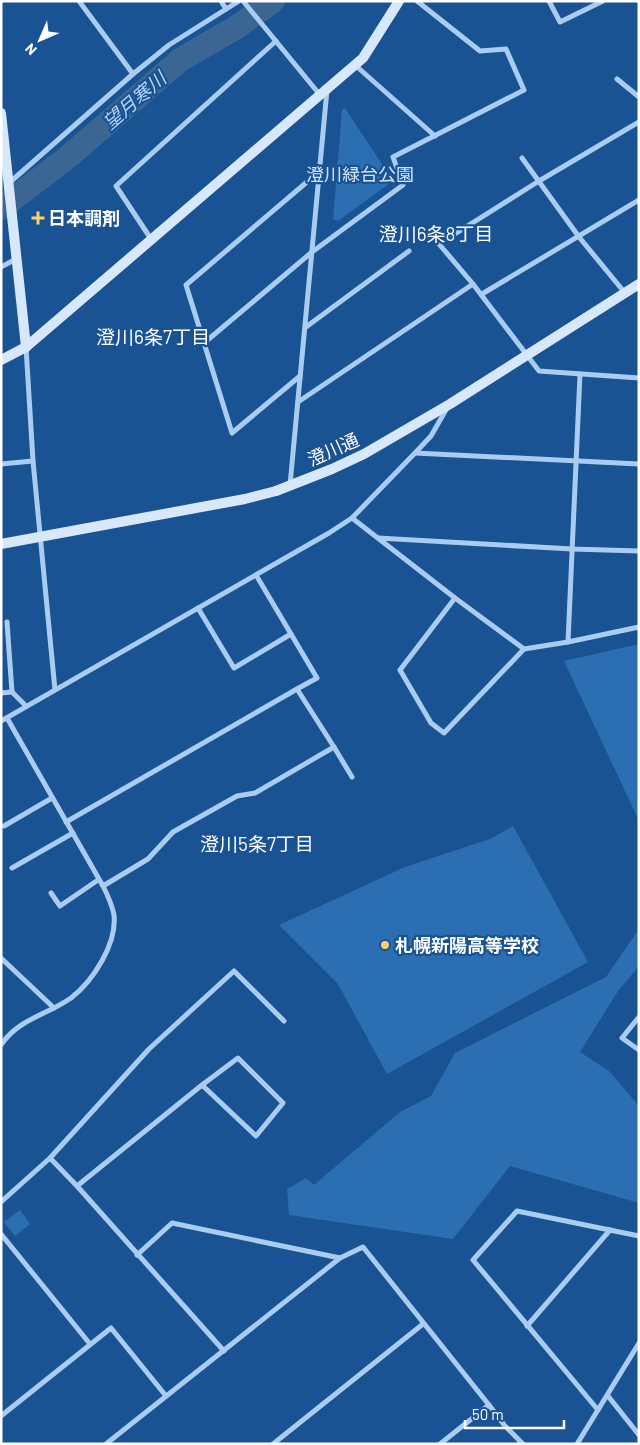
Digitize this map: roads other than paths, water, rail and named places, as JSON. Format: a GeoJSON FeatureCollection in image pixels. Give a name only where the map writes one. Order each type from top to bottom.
{"type":"FeatureCollection","features":[{"type":"Feature","properties":{"kind":"street"},"geometry":{"type":"LineString","coordinates":[[79,1],[132,74]]}},
{"type":"Feature","properties":{"kind":"street"},"geometry":{"type":"LineString","coordinates":[[221,1],[226,9]]}},
{"type":"Feature","properties":{"kind":"street"},"geometry":{"type":"LineString","coordinates":[[9,188],[132,74],[169,45],[241,1],[258,22],[324,92],[321,170],[290,486]]}},
{"type":"Feature","properties":{"kind":"street"},"geometry":{"type":"LineString","coordinates":[[1,360],[26,347],[355,65],[368,52],[399,1]]}},
{"type":"Feature","properties":{"kind":"street"},"geometry":{"type":"LineString","coordinates":[[204,343],[312,252],[403,185],[393,157],[524,90],[506,49],[480,51],[417,1]]}},
{"type":"Feature","properties":{"kind":"street"},"geometry":{"type":"LineString","coordinates":[[549,1],[560,22],[602,1]]}},
{"type":"Feature","properties":{"kind":"street"},"geometry":{"type":"LineString","coordinates":[[152,239],[116,186],[276,41]]}},
{"type":"Feature","properties":{"kind":"street"},"geometry":{"type":"LineString","coordinates":[[355,65],[435,136]]}},
{"type":"Feature","properties":{"kind":"street"},"geometry":{"type":"LineString","coordinates":[[617,79],[639,97]]}},
{"type":"Feature","properties":{"kind":"street"},"geometry":{"type":"LineString","coordinates":[[1,113],[26,347],[33,461],[55,690]]}},
{"type":"Feature","properties":{"kind":"street"},"geometry":{"type":"LineString","coordinates":[[639,122],[539,181],[440,244],[482,294],[539,371],[639,378]]}},
{"type":"Feature","properties":{"kind":"street"},"geometry":{"type":"LineString","coordinates":[[522,158],[625,293]]}},
{"type":"Feature","properties":{"kind":"street"},"geometry":{"type":"LineString","coordinates":[[300,376],[232,433],[186,285],[321,170]]}},
{"type":"Feature","properties":{"kind":"street"},"geometry":{"type":"LineString","coordinates":[[482,294],[639,200]]}},
{"type":"Feature","properties":{"kind":"street"},"geometry":{"type":"LineString","coordinates":[[306,327],[409,251]]}},
{"type":"Feature","properties":{"kind":"street"},"geometry":{"type":"LineString","coordinates":[[1,267],[16,259]]}},
{"type":"Feature","properties":{"kind":"street"},"geometry":{"type":"LineString","coordinates":[[298,402],[473,284]]}},
{"type":"Feature","properties":{"kind":"street","name":"澄川通"},"geometry":{"type":"LineString","coordinates":[[1,544],[236,501],[276,491],[332,469],[364,454],[450,404],[639,284]]}},
{"type":"Feature","properties":{"kind":"street"},"geometry":{"type":"LineString","coordinates":[[568,642],[578,462],[580,374]]}},
{"type":"Feature","properties":{"kind":"street"},"geometry":{"type":"LineString","coordinates":[[1,1044],[20,1024],[71,998],[88,982],[105,954],[113,933],[114,917],[112,905],[103,886],[4,719],[352,518],[431,436],[450,404]]}},
{"type":"Feature","properties":{"kind":"street"},"geometry":{"type":"LineString","coordinates":[[415,453],[639,464]]}},
{"type":"Feature","properties":{"kind":"street"},"geometry":{"type":"LineString","coordinates":[[1,464],[33,461]]}},
{"type":"Feature","properties":{"kind":"street"},"geometry":{"type":"LineString","coordinates":[[352,518],[524,649]]}},
{"type":"Feature","properties":{"kind":"street"},"geometry":{"type":"LineString","coordinates":[[378,538],[639,551]]}},
{"type":"Feature","properties":{"kind":"street"},"geometry":{"type":"LineString","coordinates":[[66,822],[317,678],[256,575]]}},
{"type":"Feature","properties":{"kind":"street"},"geometry":{"type":"LineString","coordinates":[[455,598],[400,670],[431,723],[444,733],[524,649],[639,628]]}},
{"type":"Feature","properties":{"kind":"street"},"geometry":{"type":"LineString","coordinates":[[198,608],[234,668],[292,634]]}},
{"type":"Feature","properties":{"kind":"street"},"geometry":{"type":"LineString","coordinates":[[7,622],[12,692],[26,706]]}},
{"type":"Feature","properties":{"kind":"street"},"geometry":{"type":"LineString","coordinates":[[297,689],[352,777]]}},
{"type":"Feature","properties":{"kind":"street"},"geometry":{"type":"LineString","coordinates":[[1,693],[12,692]]}},
{"type":"Feature","properties":{"kind":"street"},"geometry":{"type":"LineString","coordinates":[[103,886],[148,860],[173,832],[237,796],[255,793],[334,748]]}},
{"type":"Feature","properties":{"kind":"street"},"geometry":{"type":"LineString","coordinates":[[4,826],[52,798]]}},
{"type":"Feature","properties":{"kind":"street"},"geometry":{"type":"LineString","coordinates":[[12,868],[73,833]]}},
{"type":"Feature","properties":{"kind":"street"},"geometry":{"type":"LineString","coordinates":[[51,893],[60,906],[98,880]]}},
{"type":"Feature","properties":{"kind":"street"},"geometry":{"type":"LineString","coordinates":[[1,968],[4,960],[54,1008]]}},
{"type":"Feature","properties":{"kind":"street"},"geometry":{"type":"LineString","coordinates":[[1,1202],[50,1158],[149,1049],[234,971],[284,1021]]}},
{"type":"Feature","properties":{"kind":"street"},"geometry":{"type":"LineString","coordinates":[[639,1017],[622,1038],[639,1050]]}},
{"type":"Feature","properties":{"kind":"street"},"geometry":{"type":"LineString","coordinates":[[77,1186],[202,1085],[238,1058],[283,1103],[256,1136],[202,1085]]}},
{"type":"Feature","properties":{"kind":"street"},"geometry":{"type":"LineString","coordinates":[[50,1158],[224,1351]]}},
{"type":"Feature","properties":{"kind":"street"},"geometry":{"type":"LineString","coordinates":[[598,1410],[473,1260],[517,1211],[639,1236]]}},
{"type":"Feature","properties":{"kind":"street"},"geometry":{"type":"LineString","coordinates":[[137,1255],[172,1223],[340,1258]]}},
{"type":"Feature","properties":{"kind":"street"},"geometry":{"type":"LineString","coordinates":[[527,1326],[610,1230]]}},
{"type":"Feature","properties":{"kind":"street"},"geometry":{"type":"LineString","coordinates":[[1,1234],[90,1344]]}},
{"type":"Feature","properties":{"kind":"street"},"geometry":{"type":"LineString","coordinates":[[106,1444],[340,1258],[363,1247],[505,1426],[523,1444]]}},
{"type":"Feature","properties":{"kind":"street"},"geometry":{"type":"LineString","coordinates":[[273,1444],[423,1324]]}},
{"type":"Feature","properties":{"kind":"street"},"geometry":{"type":"LineString","coordinates":[[1,1416],[111,1328],[166,1396]]}},
{"type":"Feature","properties":{"kind":"street"},"geometry":{"type":"LineString","coordinates":[[577,1444],[608,1396],[639,1342]]}},
{"type":"Feature","properties":{"kind":"street"},"geometry":{"type":"LineString","coordinates":[[608,1396],[639,1434]]}},
{"type":"Feature","properties":{"kind":"street"},"geometry":{"type":"LineString","coordinates":[[440,1444],[489,1405]]}},
{"type":"Feature","properties":{"kind":"waterway","name":"望月寒川"},"geometry":{"type":"LineString","coordinates":[[1,208],[68,157],[180,60],[237,27],[273,1]]}},
{"type":"Feature","properties":{"kind":"place","name":"日本調剤"},"geometry":{"type":"Point","coordinates":[38,218]}},
{"type":"Feature","properties":{"kind":"place","name":"札幌新陽高等学校"},"geometry":{"type":"Point","coordinates":[385,945]}},
{"type":"Feature","properties":{"kind":"district","name":"澄川6条8丁目"},"geometry":{"type":"Point","coordinates":[436,233]}},
{"type":"Feature","properties":{"kind":"district","name":"澄川6条7丁目"},"geometry":{"type":"Point","coordinates":[153,336]}},
{"type":"Feature","properties":{"kind":"district","name":"澄川5条7丁目"},"geometry":{"type":"Point","coordinates":[257,843]}},
{"type":"Feature","properties":{"kind":"park label","name":"澄川緑台公園"},"geometry":{"type":"Point","coordinates":[360,174]}}]}
